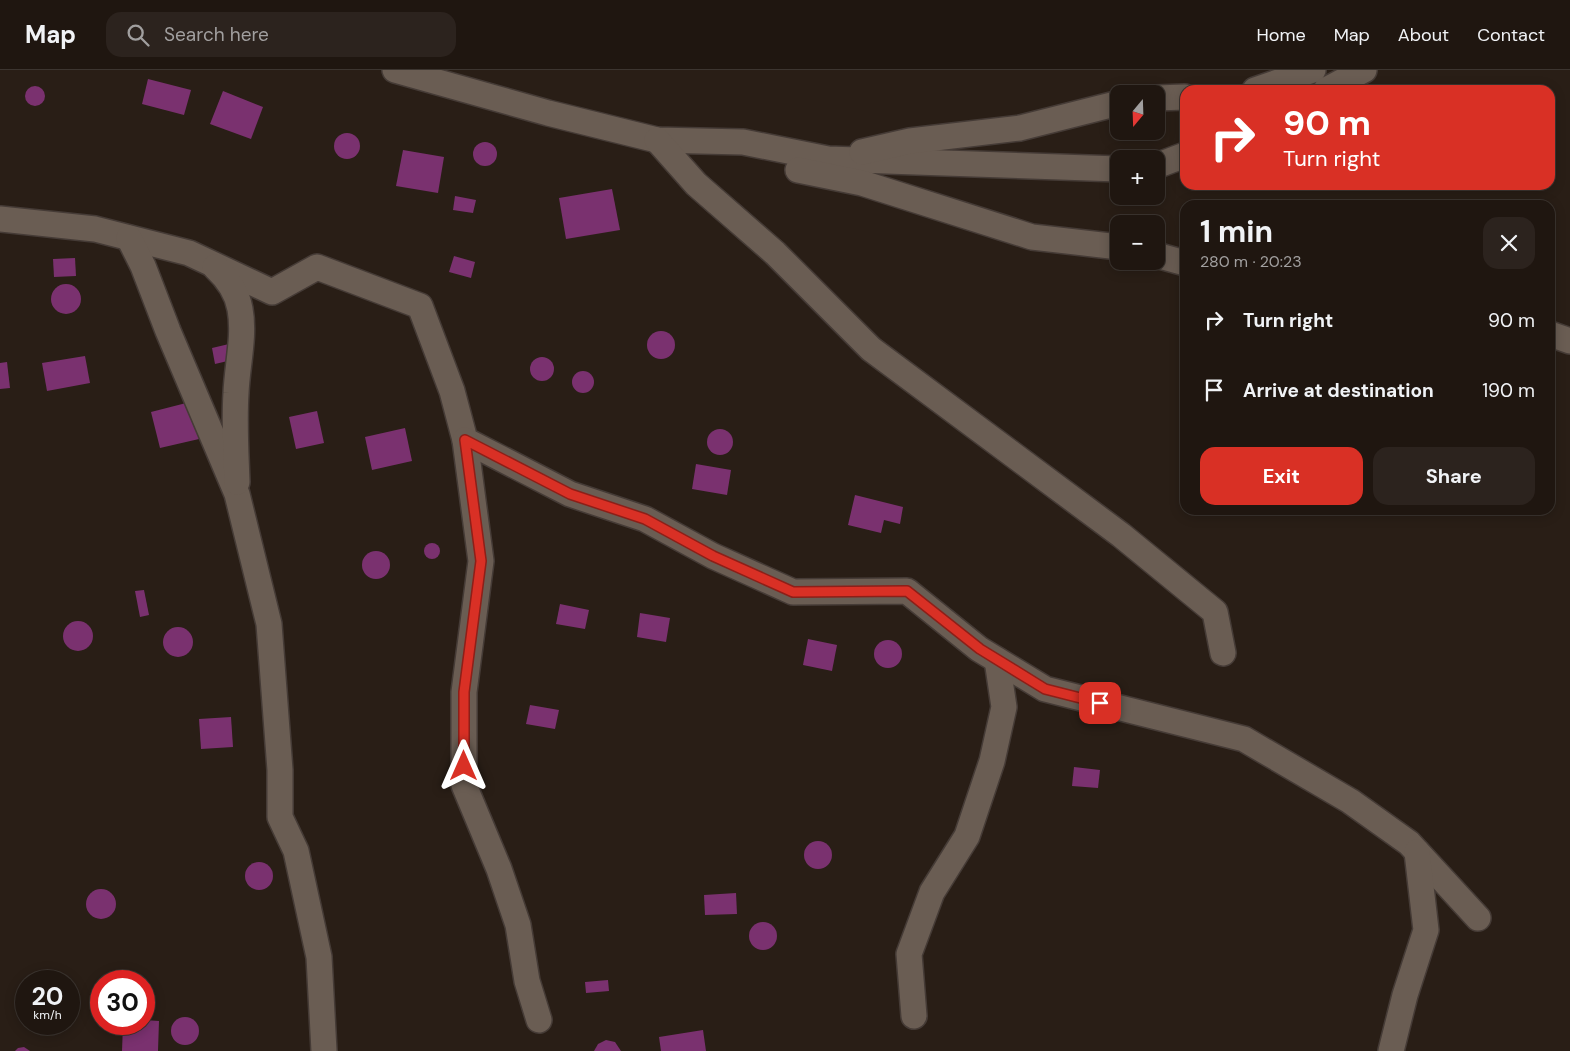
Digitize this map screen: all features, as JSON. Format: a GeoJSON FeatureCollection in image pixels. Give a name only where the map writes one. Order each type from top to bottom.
{"type":"FeatureCollection","features":[{"type":"Feature","properties":{"kind":"street"},"geometry":{"type":"LineString","coordinates":[[395,70],[657,140],[862,183],[1032,237],[1110,246]]}},
{"type":"Feature","properties":{"kind":"street"},"geometry":{"type":"LineString","coordinates":[[1270,85],[1313,70]]}},
{"type":"Feature","properties":{"kind":"street"},"geometry":{"type":"LineString","coordinates":[[1336,85],[1364,70]]}},
{"type":"Feature","properties":{"kind":"street"},"geometry":{"type":"LineString","coordinates":[[1165,97],[1180,96]]}},
{"type":"Feature","properties":{"kind":"street"},"geometry":{"type":"LineString","coordinates":[[828,159],[910,141],[1020,128],[1110,105]]}},
{"type":"Feature","properties":{"kind":"street"},"geometry":{"type":"LineString","coordinates":[[657,140],[743,142],[828,159],[1110,169]]}},
{"type":"Feature","properties":{"kind":"street"},"geometry":{"type":"LineString","coordinates":[[657,140],[696,184],[775,253],[871,349],[1121,535],[1215,612],[1223,653]]}},
{"type":"Feature","properties":{"kind":"street"},"geometry":{"type":"LineString","coordinates":[[1165,163],[1180,157]]}},
{"type":"Feature","properties":{"kind":"street"},"geometry":{"type":"LineString","coordinates":[[0,220],[95,229],[189,253],[272,292],[317,268],[420,306],[452,391],[465,440],[481,561],[464,692],[464,785],[499,869],[518,924],[528,981],[538,1020]]}},
{"type":"Feature","properties":{"kind":"street"},"geometry":{"type":"LineString","coordinates":[[129,238],[143,266],[168,331],[237,494],[269,624],[280,770],[280,817],[296,851],[319,957],[324,1051]]}},
{"type":"Feature","properties":{"kind":"street"},"geometry":{"type":"LineString","coordinates":[[1165,257],[1180,261]]}},
{"type":"Feature","properties":{"kind":"street"},"geometry":{"type":"LineString","coordinates":[[212,264],[234,289],[240,310],[235,395],[237,494]]}},
{"type":"Feature","properties":{"kind":"street"},"geometry":{"type":"LineString","coordinates":[[1555,336],[1570,340]]}},
{"type":"Feature","properties":{"kind":"street"},"geometry":{"type":"LineString","coordinates":[[465,440],[570,494],[645,519],[713,556],[793,592],[907,591],[980,649],[1045,689],[1244,740],[1350,801],[1409,843],[1478,918]]}},
{"type":"Feature","properties":{"kind":"street"},"geometry":{"type":"LineString","coordinates":[[914,1016],[909,954],[932,892],[967,836],[992,761],[1004,707],[997,660]]}},
{"type":"Feature","properties":{"kind":"street"},"geometry":{"type":"LineString","coordinates":[[1391,1051],[1405,995],[1426,930],[1417,852]]}},
{"type":"Feature","properties":{"kind":"building"},"geometry":{"type":"Polygon","coordinates":[[[148,79],[191,90],[184,115],[142,104],[148,79]]]}},
{"type":"Feature","properties":{"kind":"building"},"geometry":{"type":"Polygon","coordinates":[[[35,86],[42,89],[45,96],[42,103],[35,106],[28,103],[25,96],[28,89],[35,86]]]}},
{"type":"Feature","properties":{"kind":"building"},"geometry":{"type":"Polygon","coordinates":[[[223,91],[263,107],[251,139],[210,124],[223,91]]]}},
{"type":"Feature","properties":{"kind":"building"},"geometry":{"type":"Polygon","coordinates":[[[347,133],[356,137],[360,146],[356,155],[347,159],[338,155],[334,146],[338,137],[347,133]]]}},
{"type":"Feature","properties":{"kind":"building"},"geometry":{"type":"Polygon","coordinates":[[[485,142],[494,145],[497,154],[494,163],[485,166],[476,163],[473,154],[476,145],[485,142]]]}},
{"type":"Feature","properties":{"kind":"building"},"geometry":{"type":"Polygon","coordinates":[[[403,150],[444,157],[438,193],[396,186],[403,150]]]}},
{"type":"Feature","properties":{"kind":"building"},"geometry":{"type":"Polygon","coordinates":[[[612,189],[620,230],[566,239],[559,198],[612,189]]]}},
{"type":"Feature","properties":{"kind":"building"},"geometry":{"type":"Polygon","coordinates":[[[455,196],[476,200],[473,213],[453,210],[455,196]]]}},
{"type":"Feature","properties":{"kind":"building"},"geometry":{"type":"Polygon","coordinates":[[[454,256],[475,262],[471,278],[449,272],[454,256]]]}},
{"type":"Feature","properties":{"kind":"building"},"geometry":{"type":"Polygon","coordinates":[[[75,258],[76,276],[54,277],[53,259],[75,258]]]}},
{"type":"Feature","properties":{"kind":"building"},"geometry":{"type":"Polygon","coordinates":[[[66,284],[77,288],[81,299],[77,310],[66,314],[55,310],[51,299],[55,288],[66,284]]]}},
{"type":"Feature","properties":{"kind":"building"},"geometry":{"type":"Polygon","coordinates":[[[661,331],[671,335],[675,345],[671,355],[661,359],[651,355],[647,345],[651,335],[661,331]]]}},
{"type":"Feature","properties":{"kind":"building"},"geometry":{"type":"Polygon","coordinates":[[[229,344],[232,360],[215,364],[212,348],[229,344]]]}},
{"type":"Feature","properties":{"kind":"building"},"geometry":{"type":"Polygon","coordinates":[[[85,356],[90,383],[47,391],[42,363],[85,356]]]}},
{"type":"Feature","properties":{"kind":"building"},"geometry":{"type":"Polygon","coordinates":[[[542,357],[551,360],[554,369],[551,378],[542,381],[533,378],[530,369],[533,360],[542,357]]]}},
{"type":"Feature","properties":{"kind":"building"},"geometry":{"type":"Polygon","coordinates":[[[7,362],[10,388],[0,389],[0,363],[7,362]]]}},
{"type":"Feature","properties":{"kind":"building"},"geometry":{"type":"Polygon","coordinates":[[[583,371],[591,374],[594,382],[591,390],[583,393],[575,390],[572,382],[575,374],[583,371]]]}},
{"type":"Feature","properties":{"kind":"building"},"geometry":{"type":"Polygon","coordinates":[[[190,402],[199,439],[160,448],[151,412],[190,402]]]}},
{"type":"Feature","properties":{"kind":"building"},"geometry":{"type":"Polygon","coordinates":[[[317,411],[324,443],[296,449],[289,417],[317,411]]]}},
{"type":"Feature","properties":{"kind":"building"},"geometry":{"type":"Polygon","coordinates":[[[405,428],[412,461],[372,470],[365,437],[405,428]]]}},
{"type":"Feature","properties":{"kind":"building"},"geometry":{"type":"Polygon","coordinates":[[[720,429],[729,433],[733,442],[729,451],[720,455],[711,451],[707,442],[711,433],[720,429]]]}},
{"type":"Feature","properties":{"kind":"building"},"geometry":{"type":"Polygon","coordinates":[[[696,464],[731,470],[727,495],[692,489],[696,464]]]}},
{"type":"Feature","properties":{"kind":"building"},"geometry":{"type":"Polygon","coordinates":[[[855,495],[903,507],[900,524],[884,520],[881,533],[848,525],[855,495]]]}},
{"type":"Feature","properties":{"kind":"building"},"geometry":{"type":"Polygon","coordinates":[[[429,543],[435,543],[440,548],[438,557],[429,559],[424,554],[424,548],[429,543]]]}},
{"type":"Feature","properties":{"kind":"building"},"geometry":{"type":"Polygon","coordinates":[[[376,551],[386,555],[390,565],[386,575],[376,579],[366,575],[362,565],[366,555],[376,551]]]}},
{"type":"Feature","properties":{"kind":"building"},"geometry":{"type":"Polygon","coordinates":[[[144,590],[149,615],[140,617],[135,591],[144,590]]]}},
{"type":"Feature","properties":{"kind":"building"},"geometry":{"type":"Polygon","coordinates":[[[560,604],[589,610],[585,629],[556,624],[560,604]]]}},
{"type":"Feature","properties":{"kind":"building"},"geometry":{"type":"Polygon","coordinates":[[[640,613],[670,618],[666,642],[637,637],[640,613]]]}},
{"type":"Feature","properties":{"kind":"building"},"geometry":{"type":"Polygon","coordinates":[[[78,621],[89,625],[93,636],[89,647],[78,651],[67,647],[63,636],[67,625],[78,621]]]}},
{"type":"Feature","properties":{"kind":"building"},"geometry":{"type":"Polygon","coordinates":[[[178,627],[189,631],[193,642],[189,653],[178,657],[167,653],[163,642],[167,631],[178,627]]]}},
{"type":"Feature","properties":{"kind":"building"},"geometry":{"type":"Polygon","coordinates":[[[808,639],[837,645],[832,671],[803,665],[808,639]]]}},
{"type":"Feature","properties":{"kind":"building"},"geometry":{"type":"Polygon","coordinates":[[[888,640],[898,644],[902,654],[898,664],[888,668],[878,664],[874,654],[878,644],[888,640]]]}},
{"type":"Feature","properties":{"kind":"building"},"geometry":{"type":"Polygon","coordinates":[[[530,705],[559,710],[555,729],[526,724],[530,705]]]}},
{"type":"Feature","properties":{"kind":"building"},"geometry":{"type":"Polygon","coordinates":[[[231,717],[233,747],[201,749],[199,719],[231,717]]]}},
{"type":"Feature","properties":{"kind":"building"},"geometry":{"type":"Polygon","coordinates":[[[1074,767],[1100,770],[1098,788],[1072,786],[1074,767]]]}},
{"type":"Feature","properties":{"kind":"building"},"geometry":{"type":"Polygon","coordinates":[[[818,841],[828,845],[832,855],[828,865],[818,869],[808,865],[804,855],[808,845],[818,841]]]}},
{"type":"Feature","properties":{"kind":"building"},"geometry":{"type":"Polygon","coordinates":[[[259,862],[269,866],[273,876],[269,886],[259,890],[249,886],[245,876],[249,866],[259,862]]]}},
{"type":"Feature","properties":{"kind":"building"},"geometry":{"type":"Polygon","coordinates":[[[101,889],[112,893],[116,904],[112,915],[101,919],[90,915],[86,904],[90,893],[101,889]]]}},
{"type":"Feature","properties":{"kind":"building"},"geometry":{"type":"Polygon","coordinates":[[[736,893],[737,914],[705,915],[704,895],[736,893]]]}},
{"type":"Feature","properties":{"kind":"building"},"geometry":{"type":"Polygon","coordinates":[[[763,922],[773,926],[777,936],[773,946],[763,950],[753,946],[749,936],[753,926],[763,922]]]}},
{"type":"Feature","properties":{"kind":"building"},"geometry":{"type":"Polygon","coordinates":[[[608,980],[609,991],[586,993],[585,982],[608,980]]]}},
{"type":"Feature","properties":{"kind":"building"},"geometry":{"type":"Polygon","coordinates":[[[185,1017],[195,1021],[199,1031],[195,1041],[185,1045],[175,1041],[171,1031],[175,1021],[185,1017]]]}},
{"type":"Feature","properties":{"kind":"building"},"geometry":{"type":"Polygon","coordinates":[[[155,1021],[159,1021],[158,1051],[122,1051],[123,1035],[155,1035],[155,1021]]]}},
{"type":"Feature","properties":{"kind":"building"},"geometry":{"type":"Polygon","coordinates":[[[703,1030],[706,1051],[661,1051],[659,1037],[703,1030]]]}},
{"type":"Feature","properties":{"kind":"building"},"geometry":{"type":"Polygon","coordinates":[[[606,1040],[615,1042],[621,1051],[594,1051],[598,1044],[606,1040]]]}},
{"type":"Feature","properties":{"kind":"building"},"geometry":{"type":"Polygon","coordinates":[[[24,1047],[30,1051],[15,1051],[18,1048],[24,1047]]]}},
{"type":"Feature","properties":{"kind":"route"},"geometry":{"type":"LineString","coordinates":[[464,766],[464,692],[481,561],[465,440],[570,494],[645,519],[713,556],[793,592],[907,591],[980,649],[1045,689],[1100,703]]}}]}
